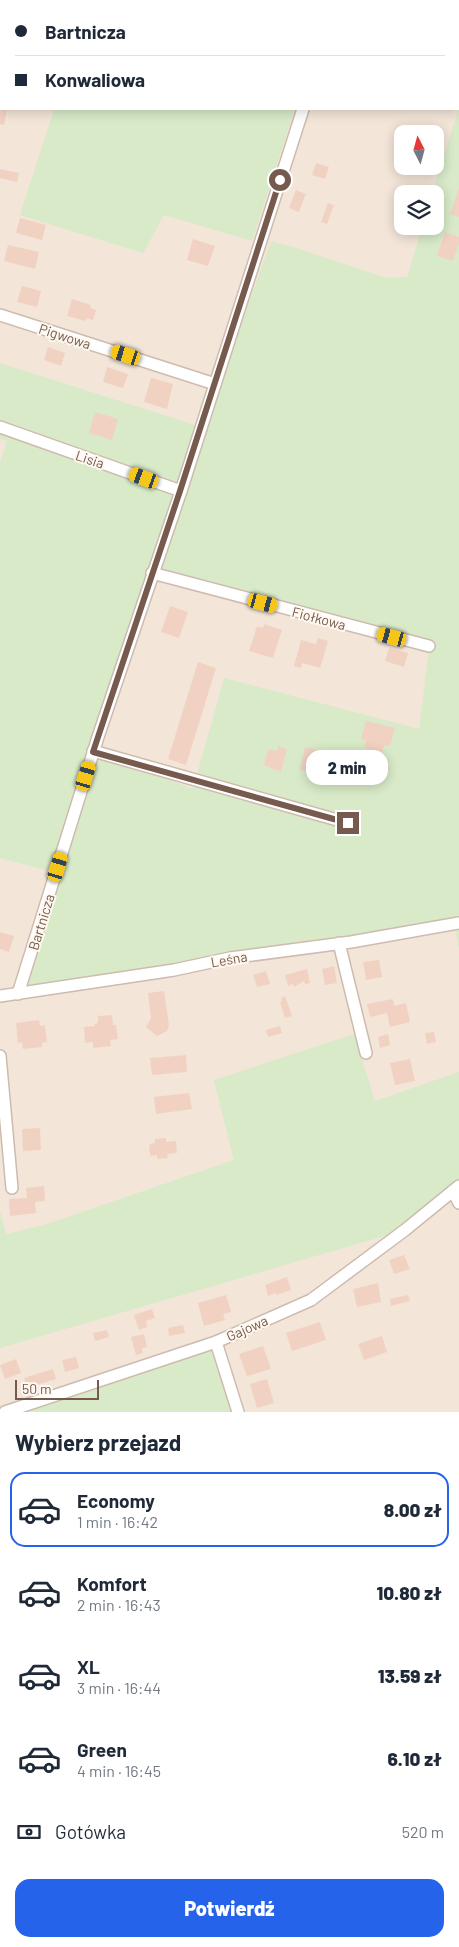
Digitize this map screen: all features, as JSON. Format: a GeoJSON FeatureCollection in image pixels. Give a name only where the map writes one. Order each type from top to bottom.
{"type":"FeatureCollection","features":[{"type":"Feature","properties":{"kind":"street","name":"Bartnicza"},"geometry":{"type":"LineString","coordinates":[[18,994],[93,752],[215,384],[303,110]]}},
{"type":"Feature","properties":{"kind":"street","name":"Pigwowa"},"geometry":{"type":"LineString","coordinates":[[0,315],[215,384]]}},
{"type":"Feature","properties":{"kind":"street","name":"Lisia"},"geometry":{"type":"LineString","coordinates":[[0,427],[180,491]]}},
{"type":"Feature","properties":{"kind":"street","name":"Fiołkowa"},"geometry":{"type":"LineString","coordinates":[[152,573],[429,646]]}},
{"type":"Feature","properties":{"kind":"street"},"geometry":{"type":"LineString","coordinates":[[93,752],[348,823]]}},
{"type":"Feature","properties":{"kind":"street","name":"Leśna"},"geometry":{"type":"LineString","coordinates":[[0,996],[174,970],[230,958],[339,943],[459,922]]}},
{"type":"Feature","properties":{"kind":"street"},"geometry":{"type":"LineString","coordinates":[[339,943],[366,1053]]}},
{"type":"Feature","properties":{"kind":"street"},"geometry":{"type":"LineString","coordinates":[[0,1056],[12,1188]]}},
{"type":"Feature","properties":{"kind":"street"},"geometry":{"type":"LineString","coordinates":[[456,1189],[459,1203]]}},
{"type":"Feature","properties":{"kind":"street","name":"Gajowa"},"geometry":{"type":"LineString","coordinates":[[5,1412],[20,1410],[216,1342],[311,1300],[390,1242],[456,1189]]}},
{"type":"Feature","properties":{"kind":"street"},"geometry":{"type":"LineString","coordinates":[[216,1342],[238,1412]]}},
{"type":"Feature","properties":{"kind":"shaded area"},"geometry":{"type":"Polygon","coordinates":[[[0,110],[459,110],[444,156],[444,125],[394,125],[394,175],[438,175],[435,185],[394,185],[394,235],[419,235],[407,277],[429,646],[419,730],[459,923],[459,1412],[0,1412],[0,110]]]}},
{"type":"Feature","properties":{"kind":"green space"},"geometry":{"type":"Polygon","coordinates":[[[54,110],[295,110],[252,241],[164,215],[143,253],[20,215],[54,110]]]}},
{"type":"Feature","properties":{"kind":"green space"},"geometry":{"type":"Polygon","coordinates":[[[459,110],[459,949],[454,924],[18,994],[93,751],[193,789],[224,678],[419,729],[429,646],[152,573],[271,241],[387,278],[407,277],[419,235],[444,235],[444,185],[435,185],[438,175],[444,175],[444,155],[459,110]]]}},
{"type":"Feature","properties":{"kind":"green space"},"geometry":{"type":"Polygon","coordinates":[[[0,363],[198,426],[49,871],[0,858],[0,462],[7,441],[0,439],[0,363]]]}},
{"type":"Feature","properties":{"kind":"green space"},"geometry":{"type":"Polygon","coordinates":[[[354,1034],[375,1101],[459,1072],[459,1186],[405,1230],[0,1348],[0,1211],[6,1234],[47,1224],[234,1160],[214,1080],[354,1034]]]}},
{"type":"Feature","properties":{"kind":"green space"},"geometry":{"type":"Polygon","coordinates":[[[216,1342],[233,1412],[5,1412],[216,1342]]]}},
{"type":"Feature","properties":{"kind":"building"},"geometry":{"type":"Polygon","coordinates":[[[0,110],[7,110],[4,125],[0,124],[0,110]]]}},
{"type":"Feature","properties":{"kind":"building"},"geometry":{"type":"Polygon","coordinates":[[[316,163],[329,167],[325,179],[312,175],[316,163]]]}},
{"type":"Feature","properties":{"kind":"building"},"geometry":{"type":"Polygon","coordinates":[[[0,169],[19,173],[17,182],[0,178],[0,169]]]}},
{"type":"Feature","properties":{"kind":"building"},"geometry":{"type":"Polygon","coordinates":[[[459,188],[459,217],[450,214],[459,188]]]}},
{"type":"Feature","properties":{"kind":"building"},"geometry":{"type":"Polygon","coordinates":[[[296,190],[306,194],[299,212],[289,208],[296,190]]]}},
{"type":"Feature","properties":{"kind":"building"},"geometry":{"type":"Polygon","coordinates":[[[328,203],[334,205],[327,224],[321,222],[328,203]]]}},
{"type":"Feature","properties":{"kind":"building"},"geometry":{"type":"Polygon","coordinates":[[[20,218],[46,225],[42,240],[16,233],[20,218]]]}},
{"type":"Feature","properties":{"kind":"building"},"geometry":{"type":"Polygon","coordinates":[[[445,232],[459,237],[453,261],[437,256],[445,232]]]}},
{"type":"Feature","properties":{"kind":"building"},"geometry":{"type":"Polygon","coordinates":[[[193,239],[215,246],[208,266],[187,260],[193,239]]]}},
{"type":"Feature","properties":{"kind":"building"},"geometry":{"type":"Polygon","coordinates":[[[8,245],[39,252],[35,269],[4,261],[8,245]]]}},
{"type":"Feature","properties":{"kind":"building"},"geometry":{"type":"Polygon","coordinates":[[[22,286],[41,291],[37,307],[17,302],[22,286]]]}},
{"type":"Feature","properties":{"kind":"building"},"geometry":{"type":"Polygon","coordinates":[[[72,299],[91,305],[90,308],[96,310],[93,320],[87,318],[86,321],[67,316],[72,299]]]}},
{"type":"Feature","properties":{"kind":"building"},"geometry":{"type":"Polygon","coordinates":[[[48,347],[65,353],[61,366],[44,360],[48,347]]]}},
{"type":"Feature","properties":{"kind":"building"},"geometry":{"type":"Polygon","coordinates":[[[107,367],[128,374],[123,388],[103,382],[107,367]]]}},
{"type":"Feature","properties":{"kind":"building"},"geometry":{"type":"Polygon","coordinates":[[[151,378],[173,384],[167,409],[144,402],[151,378]]]}},
{"type":"Feature","properties":{"kind":"building"},"geometry":{"type":"Polygon","coordinates":[[[95,412],[118,419],[112,440],[89,433],[95,412]]]}},
{"type":"Feature","properties":{"kind":"building"},"geometry":{"type":"Polygon","coordinates":[[[170,606],[188,612],[179,638],[161,632],[170,606]]]}},
{"type":"Feature","properties":{"kind":"building"},"geometry":{"type":"Polygon","coordinates":[[[264,624],[282,630],[273,658],[249,651],[257,626],[263,628],[264,624]]]}},
{"type":"Feature","properties":{"kind":"building"},"geometry":{"type":"Polygon","coordinates":[[[318,638],[328,641],[320,668],[302,663],[301,668],[294,666],[301,640],[316,644],[318,638]]]}},
{"type":"Feature","properties":{"kind":"building"},"geometry":{"type":"Polygon","coordinates":[[[389,648],[408,653],[404,667],[385,661],[389,648]]]}},
{"type":"Feature","properties":{"kind":"building"},"geometry":{"type":"Polygon","coordinates":[[[198,662],[216,668],[186,765],[168,759],[198,662]]]}},
{"type":"Feature","properties":{"kind":"building"},"geometry":{"type":"Polygon","coordinates":[[[366,721],[395,728],[390,746],[384,745],[382,753],[364,748],[366,740],[361,739],[366,721]]]}},
{"type":"Feature","properties":{"kind":"building"},"geometry":{"type":"Polygon","coordinates":[[[278,746],[287,749],[281,772],[264,765],[268,749],[277,751],[278,746]]]}},
{"type":"Feature","properties":{"kind":"building"},"geometry":{"type":"Polygon","coordinates":[[[305,747],[326,752],[323,765],[339,768],[336,782],[310,777],[311,772],[300,770],[305,747]]]}},
{"type":"Feature","properties":{"kind":"building"},"geometry":{"type":"Polygon","coordinates":[[[0,932],[14,936],[9,952],[0,949],[0,932]]]}},
{"type":"Feature","properties":{"kind":"building"},"geometry":{"type":"Polygon","coordinates":[[[379,960],[382,977],[366,980],[363,962],[379,960]]]}},
{"type":"Feature","properties":{"kind":"building"},"geometry":{"type":"Polygon","coordinates":[[[334,966],[337,983],[325,985],[322,969],[334,966]]]}},
{"type":"Feature","properties":{"kind":"building"},"geometry":{"type":"Polygon","coordinates":[[[307,969],[310,983],[305,984],[304,981],[294,987],[293,984],[288,986],[285,975],[307,969]]]}},
{"type":"Feature","properties":{"kind":"building"},"geometry":{"type":"Polygon","coordinates":[[[266,971],[270,984],[257,987],[253,975],[266,971]]]}},
{"type":"Feature","properties":{"kind":"building"},"geometry":{"type":"Polygon","coordinates":[[[164,991],[169,1025],[167,1031],[157,1036],[146,1027],[151,1018],[148,993],[164,991]]]}},
{"type":"Feature","properties":{"kind":"building"},"geometry":{"type":"Polygon","coordinates":[[[285,996],[292,1016],[285,1018],[280,1002],[282,1001],[281,998],[285,996]]]}},
{"type":"Feature","properties":{"kind":"building"},"geometry":{"type":"Polygon","coordinates":[[[393,999],[394,1006],[406,1003],[410,1022],[390,1027],[387,1013],[370,1017],[367,1004],[393,999]]]}},
{"type":"Feature","properties":{"kind":"building"},"geometry":{"type":"Polygon","coordinates":[[[112,1015],[118,1039],[110,1040],[111,1046],[93,1048],[93,1042],[85,1043],[84,1027],[95,1026],[94,1024],[98,1023],[98,1016],[112,1015]]]}},
{"type":"Feature","properties":{"kind":"building"},"geometry":{"type":"Polygon","coordinates":[[[39,1020],[40,1026],[45,1025],[47,1042],[42,1043],[42,1047],[23,1049],[22,1042],[18,1043],[16,1023],[39,1020]]]}},
{"type":"Feature","properties":{"kind":"building"},"geometry":{"type":"Polygon","coordinates":[[[280,1026],[282,1033],[268,1037],[266,1030],[280,1026]]]}},
{"type":"Feature","properties":{"kind":"building"},"geometry":{"type":"Polygon","coordinates":[[[434,1032],[436,1042],[427,1044],[425,1033],[434,1032]]]}},
{"type":"Feature","properties":{"kind":"building"},"geometry":{"type":"Polygon","coordinates":[[[388,1034],[390,1045],[380,1048],[378,1037],[388,1034]]]}},
{"type":"Feature","properties":{"kind":"building"},"geometry":{"type":"Polygon","coordinates":[[[186,1055],[187,1072],[152,1075],[150,1058],[186,1055]]]}},
{"type":"Feature","properties":{"kind":"building"},"geometry":{"type":"Polygon","coordinates":[[[410,1059],[415,1081],[395,1085],[390,1063],[410,1059]]]}},
{"type":"Feature","properties":{"kind":"building"},"geometry":{"type":"Polygon","coordinates":[[[189,1093],[192,1109],[156,1114],[154,1097],[189,1093]]]}},
{"type":"Feature","properties":{"kind":"building"},"geometry":{"type":"Polygon","coordinates":[[[40,1128],[41,1150],[23,1151],[22,1129],[40,1128]]]}},
{"type":"Feature","properties":{"kind":"building"},"geometry":{"type":"Polygon","coordinates":[[[166,1138],[166,1142],[176,1141],[177,1153],[167,1154],[168,1158],[157,1159],[157,1155],[151,1156],[150,1144],[155,1143],[155,1139],[166,1138]]]}},
{"type":"Feature","properties":{"kind":"building"},"geometry":{"type":"Polygon","coordinates":[[[44,1186],[45,1201],[35,1202],[36,1213],[10,1216],[9,1199],[27,1198],[26,1188],[44,1186]]]}},
{"type":"Feature","properties":{"kind":"building"},"geometry":{"type":"Polygon","coordinates":[[[404,1255],[410,1269],[394,1274],[389,1260],[404,1255]]]}},
{"type":"Feature","properties":{"kind":"building"},"geometry":{"type":"Polygon","coordinates":[[[287,1277],[291,1290],[268,1296],[265,1285],[287,1277]]]}},
{"type":"Feature","properties":{"kind":"building"},"geometry":{"type":"Polygon","coordinates":[[[378,1283],[381,1302],[357,1307],[353,1289],[378,1283]]]}},
{"type":"Feature","properties":{"kind":"building"},"geometry":{"type":"Polygon","coordinates":[[[226,1295],[231,1312],[223,1314],[225,1320],[204,1326],[198,1303],[226,1295]]]}},
{"type":"Feature","properties":{"kind":"building"},"geometry":{"type":"Polygon","coordinates":[[[408,1295],[410,1301],[391,1306],[390,1299],[408,1295]]]}},
{"type":"Feature","properties":{"kind":"building"},"geometry":{"type":"Polygon","coordinates":[[[152,1309],[155,1318],[146,1321],[147,1327],[139,1330],[134,1315],[152,1309]]]}},
{"type":"Feature","properties":{"kind":"building"},"geometry":{"type":"Polygon","coordinates":[[[320,1322],[326,1340],[292,1351],[286,1333],[320,1322]]]}},
{"type":"Feature","properties":{"kind":"building"},"geometry":{"type":"Polygon","coordinates":[[[183,1325],[185,1333],[169,1336],[168,1328],[183,1325]]]}},
{"type":"Feature","properties":{"kind":"building"},"geometry":{"type":"Polygon","coordinates":[[[107,1330],[109,1337],[95,1341],[93,1333],[107,1330]]]}},
{"type":"Feature","properties":{"kind":"building"},"geometry":{"type":"Polygon","coordinates":[[[144,1334],[147,1347],[142,1348],[143,1353],[136,1355],[131,1337],[144,1334]]]}},
{"type":"Feature","properties":{"kind":"building"},"geometry":{"type":"Polygon","coordinates":[[[382,1336],[387,1352],[364,1360],[358,1344],[382,1336]]]}},
{"type":"Feature","properties":{"kind":"building"},"geometry":{"type":"Polygon","coordinates":[[[263,1346],[271,1369],[247,1376],[239,1354],[263,1346]]]}},
{"type":"Feature","properties":{"kind":"building"},"geometry":{"type":"Polygon","coordinates":[[[76,1357],[79,1368],[65,1372],[62,1360],[76,1357]]]}},
{"type":"Feature","properties":{"kind":"building"},"geometry":{"type":"Polygon","coordinates":[[[16,1359],[21,1373],[5,1379],[0,1365],[16,1359]]]}},
{"type":"Feature","properties":{"kind":"building"},"geometry":{"type":"Polygon","coordinates":[[[53,1369],[56,1379],[27,1388],[24,1378],[53,1369]]]}},
{"type":"Feature","properties":{"kind":"building"},"geometry":{"type":"Polygon","coordinates":[[[267,1379],[274,1403],[257,1408],[250,1384],[267,1379]]]}},
{"type":"Feature","properties":{"kind":"route"},"geometry":{"type":"LineString","coordinates":[[280,180],[180,491],[93,752],[348,823]]}}]}
